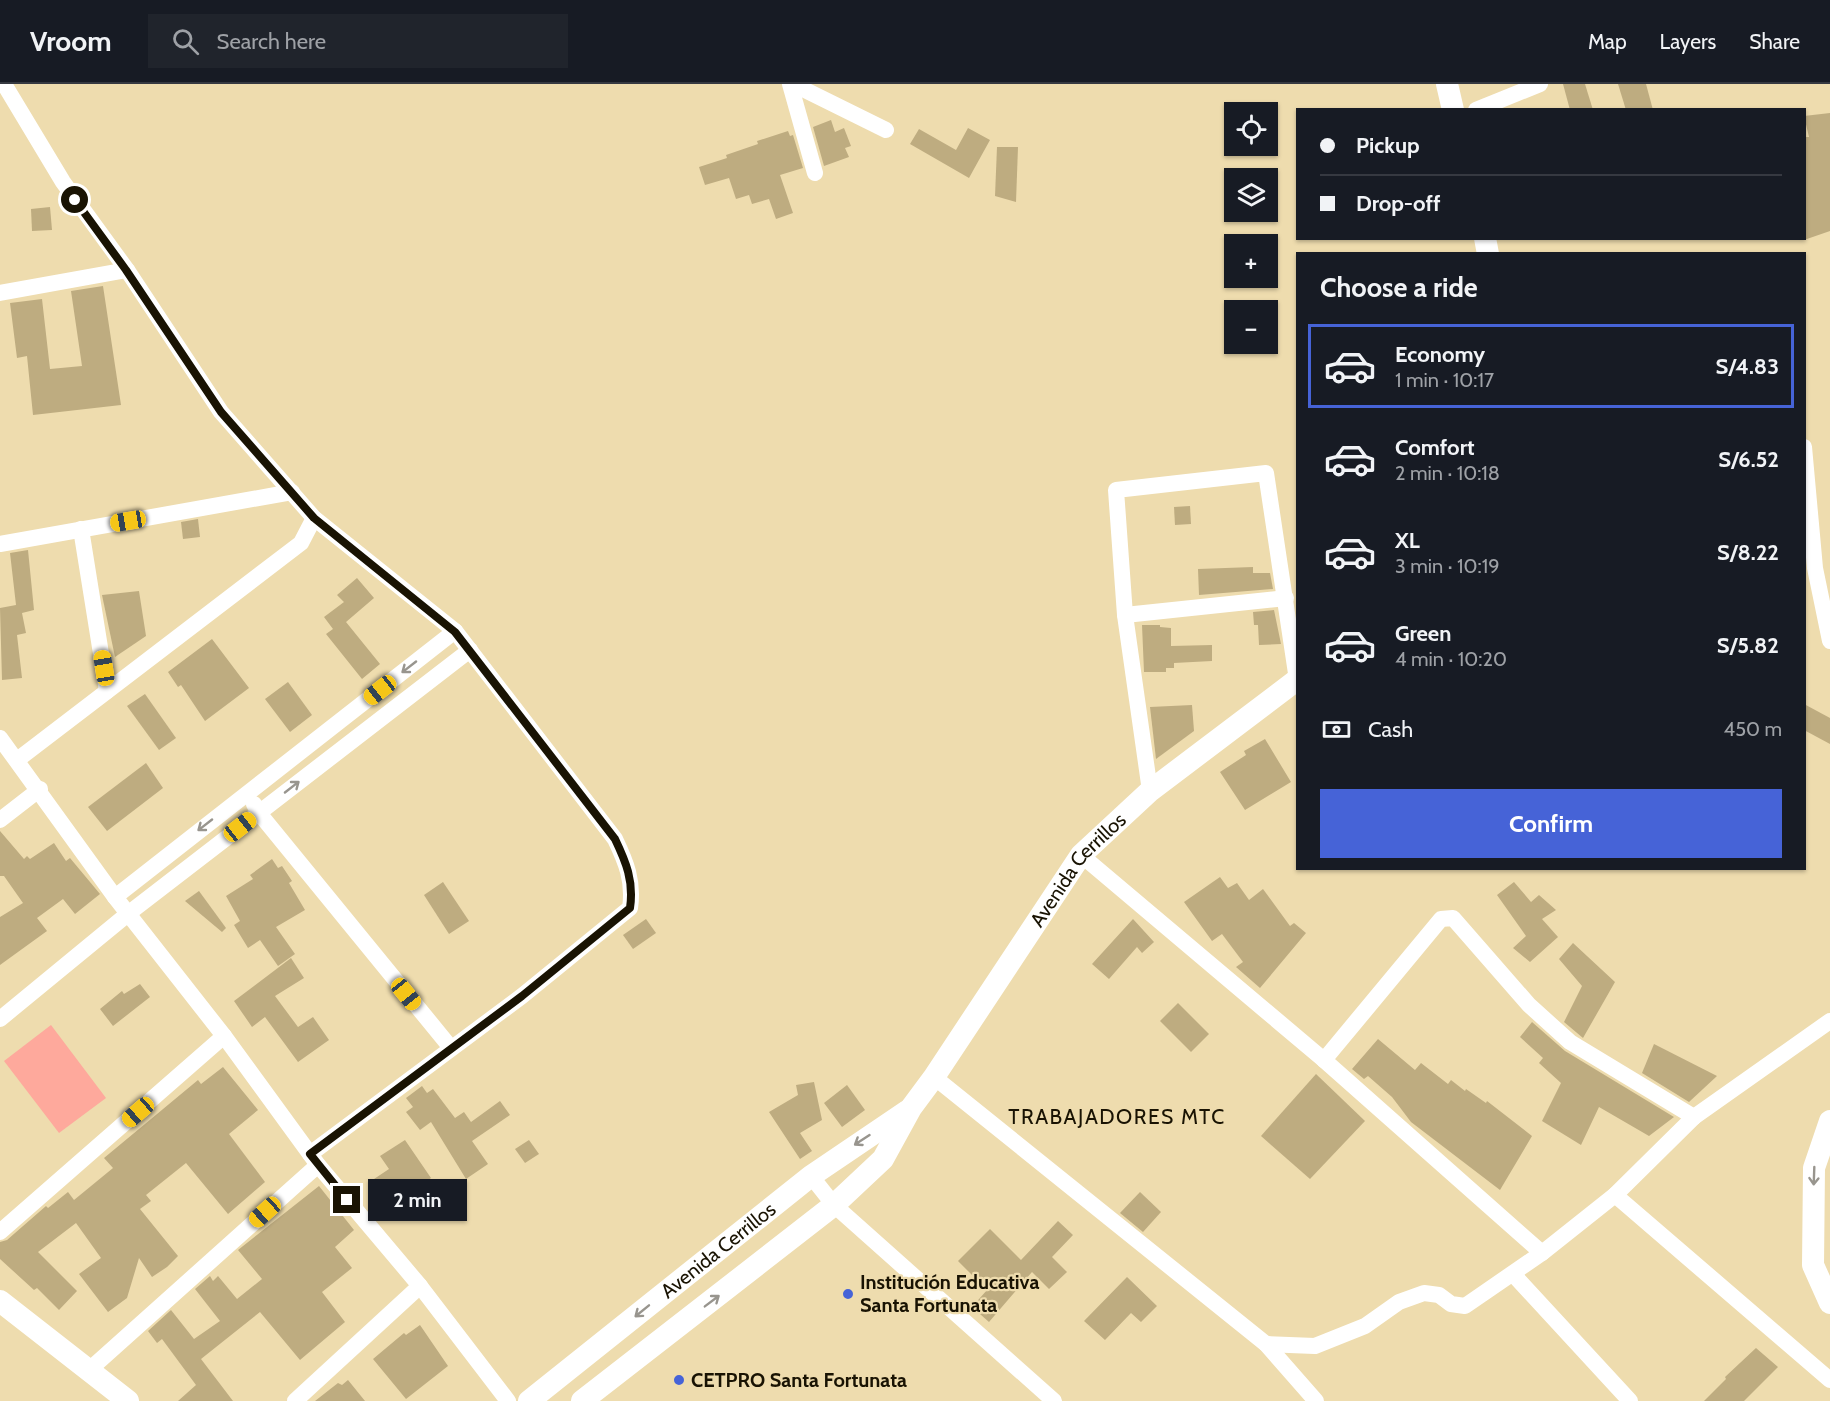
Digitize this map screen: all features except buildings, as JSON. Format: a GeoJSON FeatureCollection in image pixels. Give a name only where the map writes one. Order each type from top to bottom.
{"type":"FeatureCollection","features":[{"type":"Feature","properties":{"kind":"street"},"geometry":{"type":"LineString","coordinates":[[4,84],[63,182],[126,270],[221,412],[314,518],[455,632],[615,839],[629,872],[632,892],[630,908],[522,996],[451,1048],[314,1160],[88,1371]]}},
{"type":"Feature","properties":{"kind":"street"},"geometry":{"type":"LineString","coordinates":[[791,84],[886,130]]}},
{"type":"Feature","properties":{"kind":"street"},"geometry":{"type":"LineString","coordinates":[[791,84],[815,173]]}},
{"type":"Feature","properties":{"kind":"street"},"geometry":{"type":"LineString","coordinates":[[1446,84],[1452,108]]}},
{"type":"Feature","properties":{"kind":"street"},"geometry":{"type":"LineString","coordinates":[[1481,108],[1540,84]]}},
{"type":"Feature","properties":{"kind":"street"},"geometry":{"type":"LineString","coordinates":[[0,293],[126,270]]}},
{"type":"Feature","properties":{"kind":"street"},"geometry":{"type":"LineString","coordinates":[[1806,469],[1815,568],[1830,642]]}},
{"type":"Feature","properties":{"kind":"street"},"geometry":{"type":"LineString","coordinates":[[1149,791],[1125,615],[1116,490],[1266,473],[1296,672]]}},
{"type":"Feature","properties":{"kind":"street"},"geometry":{"type":"LineString","coordinates":[[0,544],[292,492]]}},
{"type":"Feature","properties":{"kind":"street"},"geometry":{"type":"LineString","coordinates":[[17,759],[301,543],[314,518]]}},
{"type":"Feature","properties":{"kind":"street"},"geometry":{"type":"LineString","coordinates":[[81,530],[107,691]]}},
{"type":"Feature","properties":{"kind":"street"},"geometry":{"type":"LineString","coordinates":[[1125,615],[1286,598]]}},
{"type":"Feature","properties":{"kind":"street"},"geometry":{"type":"LineString","coordinates":[[115,897],[248,791],[455,632]]}},
{"type":"Feature","properties":{"kind":"street"},"geometry":{"type":"LineString","coordinates":[[0,1019],[129,913],[470,651]]}},
{"type":"Feature","properties":{"kind":"street","name":"Avenida Cerrillos"},"geometry":{"type":"LineString","coordinates":[[582,1401],[834,1205],[883,1159],[911,1108],[934,1077],[1081,855],[1149,791],[1296,680]]}},
{"type":"Feature","properties":{"kind":"street"},"geometry":{"type":"LineString","coordinates":[[0,738],[40,789],[115,897],[224,1036],[314,1160],[420,1286],[508,1401]]}},
{"type":"Feature","properties":{"kind":"street"},"geometry":{"type":"LineString","coordinates":[[0,820],[40,789]]}},
{"type":"Feature","properties":{"kind":"street"},"geometry":{"type":"LineString","coordinates":[[248,791],[259,813],[451,1048]]}},
{"type":"Feature","properties":{"kind":"street"},"geometry":{"type":"LineString","coordinates":[[1081,855],[1324,1060],[1542,1253]]}},
{"type":"Feature","properties":{"kind":"street"},"geometry":{"type":"LineString","coordinates":[[1324,1060],[1441,919],[1453,918],[1529,1005],[1570,1042],[1694,1117]]}},
{"type":"Feature","properties":{"kind":"street"},"geometry":{"type":"LineString","coordinates":[[1266,1344],[1315,1346],[1365,1326],[1398,1302],[1424,1293],[1439,1295],[1451,1304],[1466,1306],[1542,1253],[1615,1195],[1694,1117],[1830,1020]]}},
{"type":"Feature","properties":{"kind":"street"},"geometry":{"type":"LineString","coordinates":[[0,1232],[224,1036]]}},
{"type":"Feature","properties":{"kind":"street"},"geometry":{"type":"LineString","coordinates":[[934,1077],[1266,1344],[1316,1401]]}},
{"type":"Feature","properties":{"kind":"street","name":"Avenida Cerrillos"},"geometry":{"type":"LineString","coordinates":[[529,1401],[811,1176],[911,1108]]}},
{"type":"Feature","properties":{"kind":"street"},"geometry":{"type":"LineString","coordinates":[[1830,1120],[1814,1168],[1822,1209],[1813,1265],[1830,1303]]}},
{"type":"Feature","properties":{"kind":"street"},"geometry":{"type":"LineString","coordinates":[[811,1176],[834,1205],[1054,1401]]}},
{"type":"Feature","properties":{"kind":"street"},"geometry":{"type":"LineString","coordinates":[[1615,1195],[1830,1380]]}},
{"type":"Feature","properties":{"kind":"street"},"geometry":{"type":"LineString","coordinates":[[1513,1274],[1626,1400]]}},
{"type":"Feature","properties":{"kind":"street"},"geometry":{"type":"LineString","coordinates":[[295,1401],[420,1286]]}},
{"type":"Feature","properties":{"kind":"street"},"geometry":{"type":"LineString","coordinates":[[0,1301],[128,1401]]}},
{"type":"Feature","properties":{"kind":"shaded area"},"geometry":{"type":"Polygon","coordinates":[[[51,1025],[106,1098],[59,1133],[4,1061],[51,1025]]]}},
{"type":"Feature","properties":{"kind":"place","name":"Institución Educativa Santa Fortunata"},"geometry":{"type":"Point","coordinates":[848,1294]}},
{"type":"Feature","properties":{"kind":"place","name":"CETPRO Santa Fortunata"},"geometry":{"type":"Point","coordinates":[679,1380]}},
{"type":"Feature","properties":{"kind":"district","name":"TRABAJADORES MTC"},"geometry":{"type":"Point","coordinates":[1117,1117]}},
{"type":"Feature","properties":{"kind":"route"},"geometry":{"type":"LineString","coordinates":[[75,200],[126,270],[221,412],[314,518],[455,632],[615,839],[629,872],[632,892],[630,908],[522,996],[310,1154],[347,1200]]}}]}
